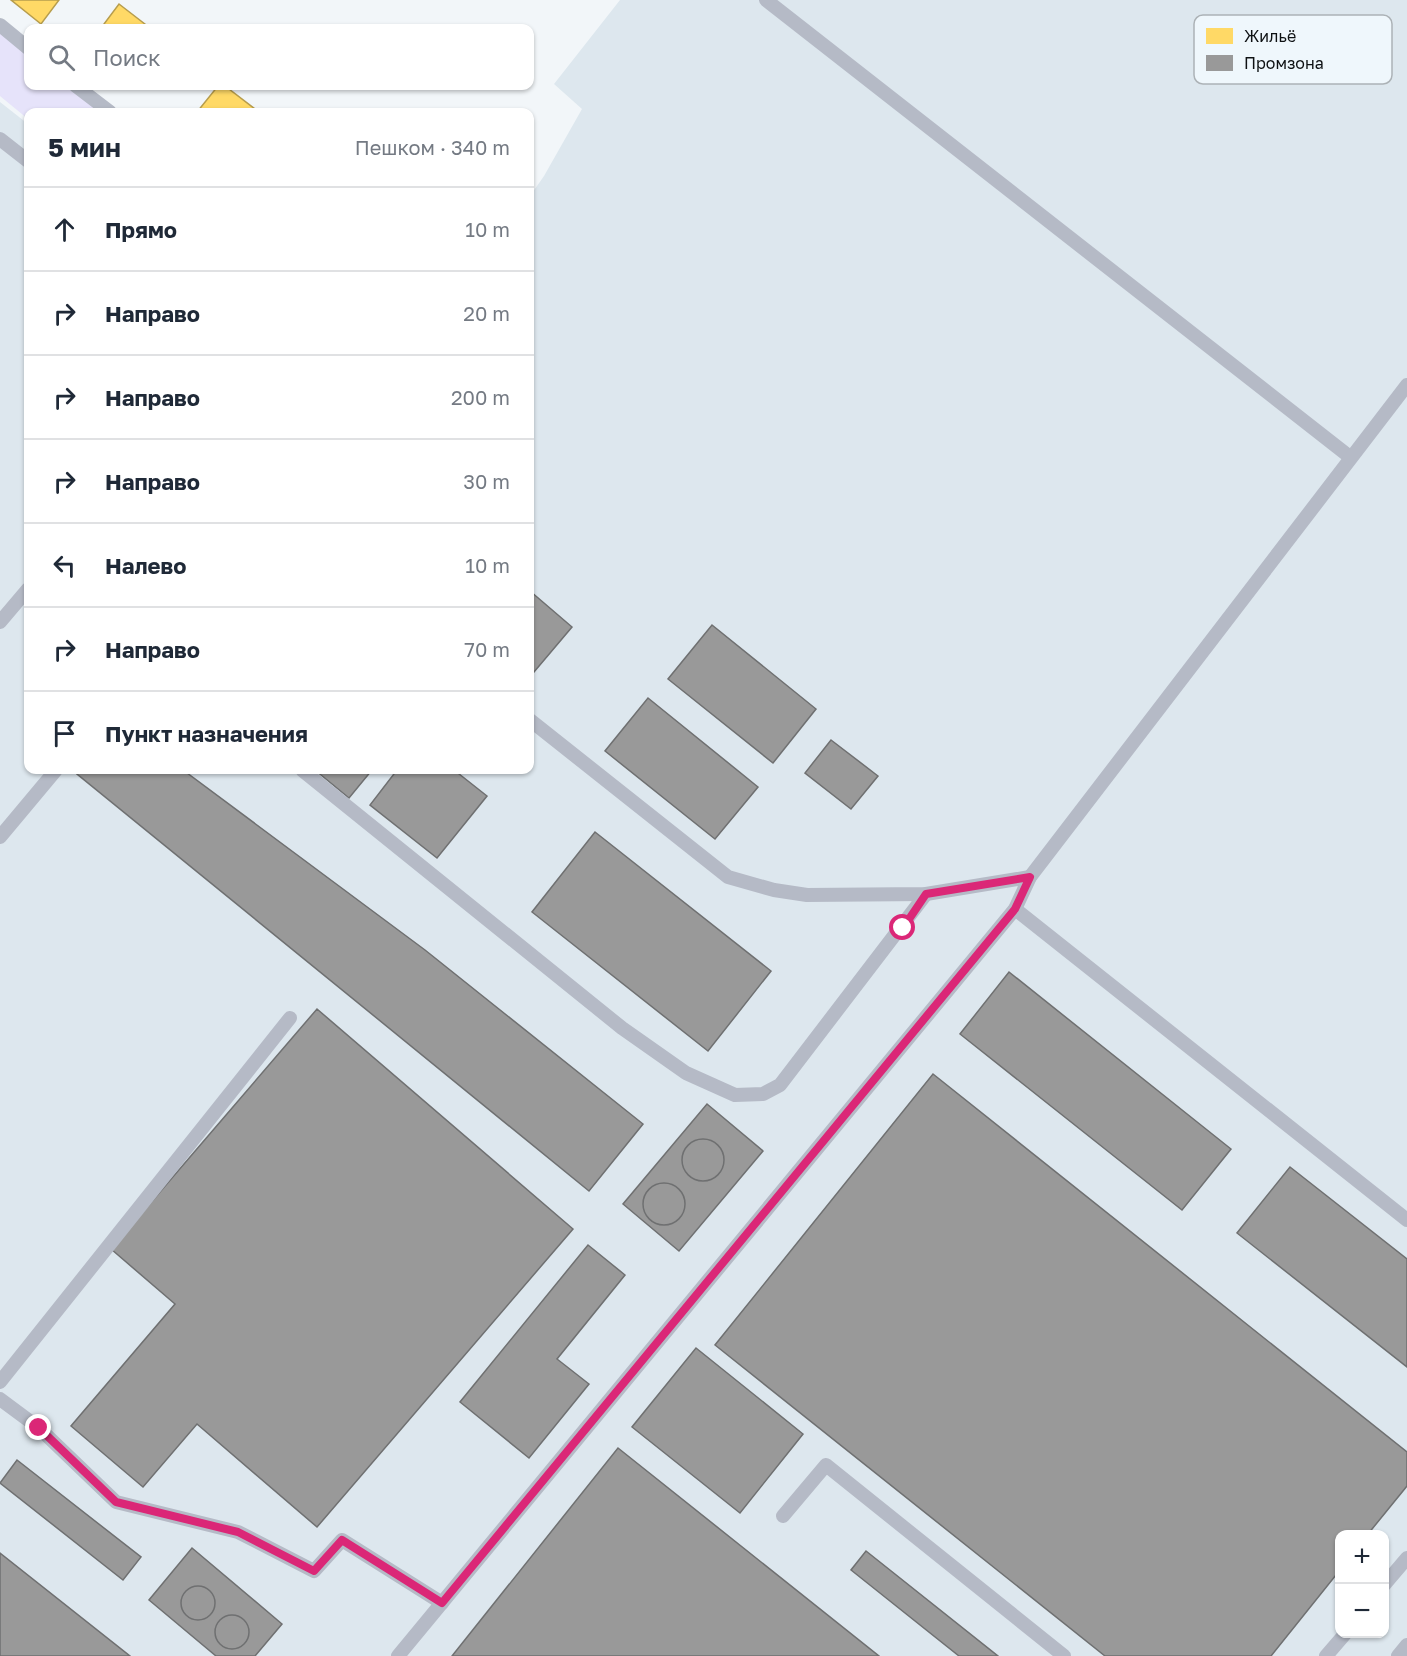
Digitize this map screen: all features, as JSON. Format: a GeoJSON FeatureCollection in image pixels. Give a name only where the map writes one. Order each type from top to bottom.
{"type":"FeatureCollection","features":[{"type":"Feature","properties":{"kind":"lane"},"geometry":{"type":"LineString","coordinates":[[766,0],[1350,457]]}},
{"type":"Feature","properties":{"kind":"lane"},"geometry":{"type":"LineString","coordinates":[[0,25],[24,45]]}},
{"type":"Feature","properties":{"kind":"lane"},"geometry":{"type":"LineString","coordinates":[[81,90],[105,108]]}},
{"type":"Feature","properties":{"kind":"lane"},"geometry":{"type":"LineString","coordinates":[[0,139],[24,158]]}},
{"type":"Feature","properties":{"kind":"lane"},"geometry":{"type":"LineString","coordinates":[[398,1656],[1015,909],[1030,877],[1350,457],[1407,386]]}},
{"type":"Feature","properties":{"kind":"lane"},"geometry":{"type":"LineString","coordinates":[[0,622],[24,594]]}},
{"type":"Feature","properties":{"kind":"lane"},"geometry":{"type":"LineString","coordinates":[[534,723],[728,877],[774,890],[807,895],[926,894],[1030,877]]}},
{"type":"Feature","properties":{"kind":"lane"},"geometry":{"type":"LineString","coordinates":[[0,837],[53,774]]}},
{"type":"Feature","properties":{"kind":"lane"},"geometry":{"type":"LineString","coordinates":[[307,774],[622,1028],[686,1074],[735,1095],[764,1094],[780,1085],[926,894]]}},
{"type":"Feature","properties":{"kind":"lane"},"geometry":{"type":"LineString","coordinates":[[1015,909],[1407,1220]]}},
{"type":"Feature","properties":{"kind":"lane"},"geometry":{"type":"LineString","coordinates":[[0,1382],[290,1018]]}},
{"type":"Feature","properties":{"kind":"lane"},"geometry":{"type":"LineString","coordinates":[[0,1399],[39,1428],[116,1502],[238,1532],[314,1571],[342,1540],[442,1603]]}},
{"type":"Feature","properties":{"kind":"lane"},"geometry":{"type":"LineString","coordinates":[[783,1516],[826,1465],[1064,1656]]}},
{"type":"Feature","properties":{"kind":"lane"},"geometry":{"type":"LineString","coordinates":[[1385,1584],[1407,1558]]}},
{"type":"Feature","properties":{"kind":"lane"},"geometry":{"type":"LineString","coordinates":[[1326,1656],[1342,1638]]}},
{"type":"Feature","properties":{"kind":"lane"},"geometry":{"type":"LineString","coordinates":[[1398,1656],[1407,1645]]}},
{"type":"Feature","properties":{"kind":"shaded area"},"geometry":{"type":"Polygon","coordinates":[[[620,0],[1407,0],[1407,1656],[0,1656],[0,102],[24,121],[24,774],[534,774],[534,190],[582,109],[554,84],[620,0]]]}},
{"type":"Feature","properties":{"kind":"shaded area"},"geometry":{"type":"Polygon","coordinates":[[[0,25],[24,45],[24,90],[81,90],[105,108],[24,108],[24,116],[0,96],[0,25]]]}},
{"type":"Feature","properties":{"kind":"building: Жильё"},"geometry":{"type":"Polygon","coordinates":[[[11,0],[59,0],[41,24],[11,0]]]}},
{"type":"Feature","properties":{"kind":"building: Жильё"},"geometry":{"type":"Polygon","coordinates":[[[119,4],[145,24],[104,24],[119,4]]]}},
{"type":"Feature","properties":{"kind":"building: Жильё"},"geometry":{"type":"Polygon","coordinates":[[[215,90],[230,90],[254,108],[200,108],[215,90]]]}},
{"type":"Feature","properties":{"kind":"building: Промзона"},"geometry":{"type":"Polygon","coordinates":[[[534,594],[572,627],[534,672],[534,594]]]}},
{"type":"Feature","properties":{"kind":"building: Промзона"},"geometry":{"type":"Polygon","coordinates":[[[712,625],[816,709],[773,763],[668,679],[712,625]]]}},
{"type":"Feature","properties":{"kind":"building: Промзона"},"geometry":{"type":"Polygon","coordinates":[[[648,698],[758,787],[715,839],[605,751],[648,698]]]}},
{"type":"Feature","properties":{"kind":"building: Промзона"},"geometry":{"type":"Polygon","coordinates":[[[831,740],[878,776],[851,809],[805,773],[831,740]]]}},
{"type":"Feature","properties":{"kind":"building: Промзона"},"geometry":{"type":"Polygon","coordinates":[[[77,774],[188,774],[425,950],[643,1124],[589,1191],[77,774]]]}},
{"type":"Feature","properties":{"kind":"building: Промзона"},"geometry":{"type":"Polygon","coordinates":[[[320,774],[369,774],[349,798],[320,774]]]}},
{"type":"Feature","properties":{"kind":"building: Промзона"},"geometry":{"type":"Polygon","coordinates":[[[394,774],[459,774],[487,796],[437,858],[370,805],[394,774]]]}},
{"type":"Feature","properties":{"kind":"building: Промзона"},"geometry":{"type":"Polygon","coordinates":[[[595,832],[771,971],[708,1051],[532,912],[595,832]]]}},
{"type":"Feature","properties":{"kind":"building: Промзона"},"geometry":{"type":"Polygon","coordinates":[[[1009,972],[1231,1149],[1182,1210],[960,1034],[1009,972]]]}},
{"type":"Feature","properties":{"kind":"building: Промзона"},"geometry":{"type":"Polygon","coordinates":[[[317,1009],[573,1229],[317,1527],[197,1424],[143,1487],[71,1426],[175,1304],[111,1249],[317,1009]]]}},
{"type":"Feature","properties":{"kind":"building: Промзона"},"geometry":{"type":"Polygon","coordinates":[[[933,1074],[1407,1452],[1407,1486],[1371,1530],[1335,1530],[1335,1576],[1271,1656],[1105,1656],[715,1345],[933,1074]]]}},
{"type":"Feature","properties":{"kind":"building: Промзона"},"geometry":{"type":"Polygon","coordinates":[[[707,1104],[763,1151],[679,1251],[623,1204],[707,1104]]]}},
{"type":"Feature","properties":{"kind":"building: Промзона"},"geometry":{"type":"Polygon","coordinates":[[[703,1139],[718,1145],[724,1160],[718,1175],[703,1181],[688,1175],[682,1160],[688,1145],[703,1139]]]}},
{"type":"Feature","properties":{"kind":"building: Промзона"},"geometry":{"type":"Polygon","coordinates":[[[1290,1167],[1407,1259],[1407,1367],[1237,1233],[1290,1167]]]}},
{"type":"Feature","properties":{"kind":"building: Промзона"},"geometry":{"type":"Polygon","coordinates":[[[664,1183],[679,1189],[685,1204],[679,1219],[664,1225],[649,1219],[643,1204],[649,1189],[664,1183]]]}},
{"type":"Feature","properties":{"kind":"building: Промзона"},"geometry":{"type":"Polygon","coordinates":[[[588,1245],[625,1275],[557,1359],[589,1384],[529,1458],[460,1402],[588,1245]]]}},
{"type":"Feature","properties":{"kind":"building: Промзона"},"geometry":{"type":"Polygon","coordinates":[[[696,1348],[803,1434],[740,1513],[632,1427],[696,1348]]]}},
{"type":"Feature","properties":{"kind":"building: Промзона"},"geometry":{"type":"Polygon","coordinates":[[[618,1448],[879,1656],[452,1656],[618,1448]]]}},
{"type":"Feature","properties":{"kind":"building: Промзона"},"geometry":{"type":"Polygon","coordinates":[[[17,1460],[141,1557],[123,1580],[0,1483],[17,1460]]]}},
{"type":"Feature","properties":{"kind":"building: Промзона"},"geometry":{"type":"Polygon","coordinates":[[[192,1548],[282,1624],[255,1656],[216,1656],[149,1600],[192,1548]]]}},
{"type":"Feature","properties":{"kind":"building: Промзона"},"geometry":{"type":"Polygon","coordinates":[[[866,1551],[998,1656],[959,1656],[851,1570],[866,1551]]]}},
{"type":"Feature","properties":{"kind":"building: Промзона"},"geometry":{"type":"Polygon","coordinates":[[[0,1553],[130,1656],[0,1656],[0,1553]]]}},
{"type":"Feature","properties":{"kind":"building: Промзона"},"geometry":{"type":"Polygon","coordinates":[[[198,1586],[210,1591],[215,1603],[210,1615],[198,1620],[186,1615],[181,1603],[186,1591],[198,1586]]]}},
{"type":"Feature","properties":{"kind":"building: Промзона"},"geometry":{"type":"Polygon","coordinates":[[[232,1615],[244,1620],[249,1632],[244,1644],[232,1649],[220,1644],[215,1632],[220,1620],[232,1615]]]}},
{"type":"Feature","properties":{"kind":"route"},"geometry":{"type":"LineString","coordinates":[[39,1428],[116,1502],[238,1532],[314,1571],[342,1540],[442,1603],[1015,909],[1030,877],[926,894],[903,928]]}}]}
